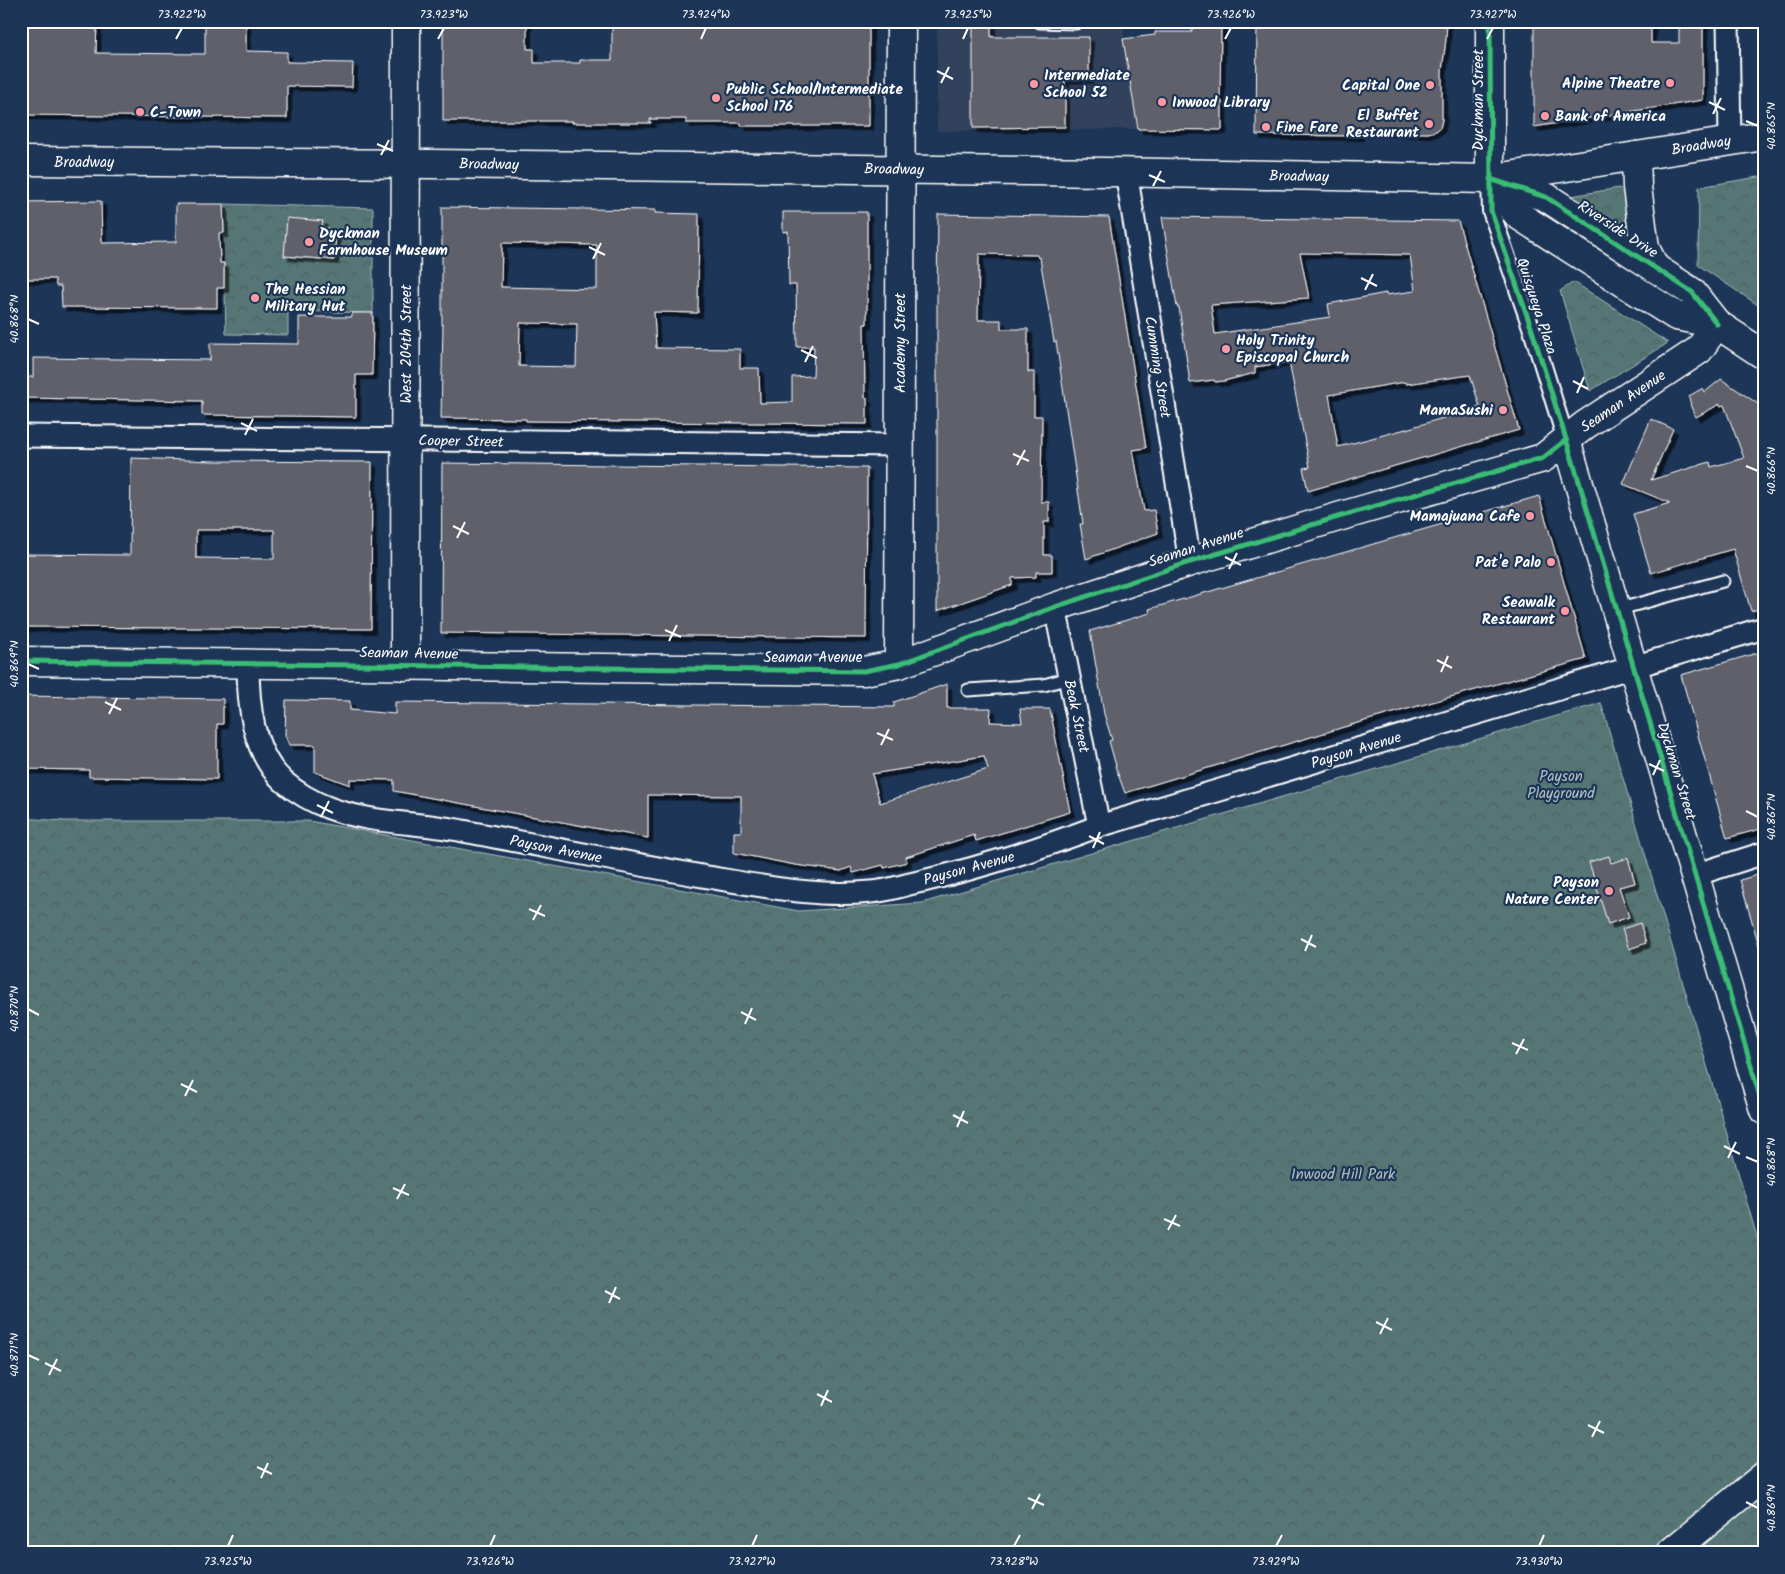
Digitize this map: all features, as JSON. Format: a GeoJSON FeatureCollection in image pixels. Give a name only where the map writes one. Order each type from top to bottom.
{"type":"FeatureCollection","features":[{"type":"Feature","properties":{"kind":"main road","name":"West 204th Street"},"geometry":{"type":"LineString","coordinates":[[405,666],[406,21]]}},
{"type":"Feature","properties":{"kind":"main road","name":"Academy Street"},"geometry":{"type":"LineString","coordinates":[[899,664],[901,21]]}},
{"type":"Feature","properties":{"kind":"main road","name":"Dyckman Street"},"geometry":{"type":"LineString","coordinates":[[1490,21],[1490,179]]}},
{"type":"Feature","properties":{"kind":"main road","name":"Broadway"},"geometry":{"type":"LineString","coordinates":[[21,161],[1126,172],[1490,179],[1764,136]]}},
{"type":"Feature","properties":{"kind":"main road"},"geometry":{"type":"LineString","coordinates":[[1636,156],[1637,186],[1645,248],[1655,268]]}},
{"type":"Feature","properties":{"kind":"main road","name":"Riverside Drive"},"geometry":{"type":"LineString","coordinates":[[1490,179],[1546,197],[1692,292],[1717,324],[1764,355]]}},
{"type":"Feature","properties":{"kind":"main road","name":"Riverside Drive"},"geometry":{"type":"LineString","coordinates":[[1490,179],[1518,215],[1676,316],[1717,324]]}},
{"type":"Feature","properties":{"kind":"main road","name":"Seaman Avenue"},"geometry":{"type":"LineString","coordinates":[[21,661],[864,671],[899,664],[1055,607],[1190,562],[1543,458],[1585,425],[1699,350],[1717,324]]}},
{"type":"Feature","properties":{"kind":"main road","name":"Dyckman Street"},"geometry":{"type":"LineString","coordinates":[[1566,440],[1762,1100]]}},
{"type":"Feature","properties":{"kind":"main road"},"geometry":{"type":"LineString","coordinates":[[1670,1553],[1762,1478]]}},
{"type":"Feature","properties":{"kind":"street"},"geometry":{"type":"LineString","coordinates":[[1728,21],[1730,140]]}},
{"type":"Feature","properties":{"kind":"street","name":"Cumming Street"},"geometry":{"type":"LineString","coordinates":[[1126,172],[1190,562]]}},
{"type":"Feature","properties":{"kind":"street","name":"Quisqueya Plaza"},"geometry":{"type":"LineString","coordinates":[[1490,179],[1491,211],[1531,327],[1566,440]]}},
{"type":"Feature","properties":{"kind":"street","name":"Cooper Street"},"geometry":{"type":"LineString","coordinates":[[21,436],[900,444]]}},
{"type":"Feature","properties":{"kind":"street","name":"Beak Street"},"geometry":{"type":"LineString","coordinates":[[1055,607],[1099,826]]}},
{"type":"Feature","properties":{"kind":"street","name":"Payson Avenue"},"geometry":{"type":"LineString","coordinates":[[248,663],[248,685],[252,718],[258,737],[275,772],[284,782],[316,802],[352,815],[459,830],[599,858],[782,889],[825,892],[872,892],[971,870],[1040,848],[1099,826],[1764,628]]}},
{"type":"Feature","properties":{"kind":"street"},"geometry":{"type":"LineString","coordinates":[[1695,875],[1764,853]]}},
{"type":"Feature","properties":{"kind":"lane"},"geometry":{"type":"LineString","coordinates":[[1040,22],[1076,23],[1076,21]]}},
{"type":"Feature","properties":{"kind":"lane"},"geometry":{"type":"LineString","coordinates":[[1616,610],[1723,581]]}},
{"type":"Feature","properties":{"kind":"lane"},"geometry":{"type":"LineString","coordinates":[[968,690],[1044,685],[1069,678]]}},
{"type":"Feature","properties":{"kind":"shaded area","name":"Intermediate School 52"},"geometry":{"type":"Polygon","coordinates":[[[937,21],[1130,21],[1124,27],[1123,39],[1138,129],[937,131],[937,21]]]}},
{"type":"Feature","properties":{"kind":"green space"},"geometry":{"type":"Polygon","coordinates":[[[1764,176],[1764,309],[1698,265],[1699,187],[1764,176]]]}},
{"type":"Feature","properties":{"kind":"green space"},"geometry":{"type":"Polygon","coordinates":[[[1619,188],[1624,191],[1629,224],[1621,231],[1565,197],[1619,188]]]}},
{"type":"Feature","properties":{"kind":"green space"},"geometry":{"type":"Polygon","coordinates":[[[223,204],[373,208],[373,313],[288,311],[288,335],[226,334],[223,204]]]}},
{"type":"Feature","properties":{"kind":"green space"},"geometry":{"type":"Polygon","coordinates":[[[1574,282],[1668,343],[1590,391],[1560,291],[1574,282]]]}},
{"type":"Feature","properties":{"kind":"green space","name":"Inwood Hill Park"},"geometry":{"type":"Polygon","coordinates":[[[1601,703],[1764,1261],[1764,1553],[21,1553],[21,818],[65,821],[309,821],[799,911],[922,903],[1601,703]]]}},
{"type":"Feature","properties":{"kind":"building"},"geometry":{"type":"Polygon","coordinates":[[[21,21],[97,21],[96,53],[205,54],[205,21],[246,21],[246,51],[287,52],[287,62],[353,63],[352,87],[287,86],[287,118],[21,115],[21,21]]]}},
{"type":"Feature","properties":{"kind":"building"},"geometry":{"type":"Polygon","coordinates":[[[443,21],[527,21],[527,49],[534,49],[534,63],[580,63],[580,60],[612,60],[612,21],[869,21],[869,126],[741,126],[741,123],[686,123],[686,119],[650,119],[651,123],[443,121],[443,21]]]}},
{"type":"Feature","properties":{"kind":"building"},"geometry":{"type":"Polygon","coordinates":[[[973,21],[991,21],[991,37],[1089,37],[1089,79],[1065,79],[1065,127],[973,128],[973,21]]]}},
{"type":"Feature","properties":{"kind":"building"},"geometry":{"type":"Polygon","coordinates":[[[1192,21],[1221,21],[1220,101],[1222,101],[1222,130],[1138,129],[1123,39],[1155,35],[1155,32],[1192,32],[1192,21]]]}},
{"type":"Feature","properties":{"kind":"building"},"geometry":{"type":"Polygon","coordinates":[[[1257,21],[1447,21],[1442,71],[1442,120],[1440,128],[1428,133],[1359,132],[1359,136],[1256,135],[1257,21]]]}},
{"type":"Feature","properties":{"kind":"building"},"geometry":{"type":"Polygon","coordinates":[[[1534,21],[1651,21],[1651,43],[1679,43],[1679,21],[1703,21],[1703,100],[1534,127],[1534,21]]]}},
{"type":"Feature","properties":{"kind":"building"},"geometry":{"type":"Polygon","coordinates":[[[101,201],[102,243],[176,242],[176,204],[223,204],[224,233],[219,233],[220,263],[224,263],[224,288],[217,288],[217,308],[62,307],[61,286],[56,286],[55,279],[21,279],[21,202],[101,201]]]}},
{"type":"Feature","properties":{"kind":"building"},"geometry":{"type":"Polygon","coordinates":[[[442,207],[655,210],[655,213],[699,214],[698,313],[654,312],[656,348],[740,349],[740,368],[759,368],[760,403],[792,402],[792,377],[813,376],[814,347],[797,347],[796,285],[789,285],[788,231],[783,232],[783,212],[867,212],[867,324],[864,324],[867,424],[526,421],[526,419],[441,418],[442,207]],[[502,243],[501,287],[597,289],[597,245],[502,243]],[[520,323],[519,366],[576,367],[577,324],[520,323]]]}},
{"type":"Feature","properties":{"kind":"building"},"geometry":{"type":"Polygon","coordinates":[[[938,214],[1109,217],[1146,448],[1133,450],[1144,511],[1154,510],[1158,533],[1086,559],[1080,524],[1083,524],[1056,341],[1054,342],[1040,258],[1037,255],[979,254],[978,320],[1001,320],[1001,329],[1028,329],[1028,372],[1034,372],[1034,416],[1042,416],[1041,502],[1049,502],[1049,522],[1044,522],[1044,555],[1052,555],[1052,572],[1036,572],[1036,577],[1012,578],[1012,585],[937,611],[937,298],[938,214]]]}},
{"type":"Feature","properties":{"kind":"building"},"geometry":{"type":"Polygon","coordinates":[[[1162,217],[1458,221],[1519,430],[1308,491],[1303,468],[1310,467],[1289,362],[1255,367],[1255,373],[1224,381],[1215,382],[1214,380],[1190,383],[1179,307],[1177,307],[1162,217]],[[1300,253],[1309,298],[1211,305],[1215,334],[1330,317],[1328,304],[1386,293],[1386,295],[1415,291],[1410,255],[1300,253]],[[1470,375],[1406,384],[1405,382],[1329,395],[1338,447],[1480,407],[1470,375]]]}},
{"type":"Feature","properties":{"kind":"building"},"geometry":{"type":"Polygon","coordinates":[[[287,218],[323,221],[322,227],[329,228],[328,234],[336,235],[334,260],[284,256],[287,218]]]}},
{"type":"Feature","properties":{"kind":"building"},"geometry":{"type":"Polygon","coordinates":[[[352,313],[373,313],[372,375],[356,375],[356,417],[202,415],[202,401],[21,398],[21,377],[33,377],[33,358],[210,360],[210,343],[299,344],[299,317],[352,317],[352,313]]]}},
{"type":"Feature","properties":{"kind":"building"},"geometry":{"type":"Polygon","coordinates":[[[1721,379],[1764,408],[1764,608],[1751,611],[1733,549],[1651,573],[1633,514],[1670,503],[1623,484],[1651,419],[1673,429],[1651,480],[1710,462],[1711,467],[1744,458],[1724,405],[1721,406],[1720,404],[1696,417],[1691,407],[1689,396],[1703,388],[1705,392],[1721,379]]]}},
{"type":"Feature","properties":{"kind":"building"},"geometry":{"type":"Polygon","coordinates":[[[131,458],[213,461],[372,462],[371,629],[21,627],[21,554],[130,555],[131,458]],[[196,530],[196,558],[274,559],[274,530],[196,530]]]}},
{"type":"Feature","properties":{"kind":"building"},"geometry":{"type":"Polygon","coordinates":[[[442,463],[867,468],[866,638],[441,633],[442,463]]]}},
{"type":"Feature","properties":{"kind":"building"},"geometry":{"type":"Polygon","coordinates":[[[1539,496],[1586,659],[1354,724],[1125,793],[1115,766],[1109,741],[1112,740],[1104,714],[1090,631],[1150,613],[1149,609],[1539,496]]]}},
{"type":"Feature","properties":{"kind":"building"},"geometry":{"type":"Polygon","coordinates":[[[1764,651],[1764,828],[1727,838],[1681,675],[1764,651]]]}},
{"type":"Feature","properties":{"kind":"building"},"geometry":{"type":"Polygon","coordinates":[[[947,684],[947,708],[991,708],[990,722],[1022,723],[1020,709],[1050,709],[1070,812],[976,841],[974,835],[906,857],[907,862],[884,868],[883,865],[853,873],[851,867],[841,871],[795,865],[734,853],[734,832],[741,832],[741,796],[648,795],[648,838],[394,791],[394,780],[350,779],[350,785],[315,772],[315,745],[289,745],[285,735],[286,700],[350,701],[350,710],[395,714],[395,702],[894,707],[894,702],[947,684]],[[984,756],[872,774],[880,803],[988,769],[984,756]]]}},
{"type":"Feature","properties":{"kind":"building"},"geometry":{"type":"Polygon","coordinates":[[[21,696],[223,699],[223,724],[217,724],[217,779],[89,777],[89,770],[21,769],[21,696]]]}},
{"type":"Feature","properties":{"kind":"building","name":"Payson Nature Center"},"geometry":{"type":"Polygon","coordinates":[[[1609,856],[1611,863],[1628,858],[1635,883],[1619,887],[1629,917],[1608,924],[1589,862],[1609,856]]]}},
{"type":"Feature","properties":{"kind":"building"},"geometry":{"type":"Polygon","coordinates":[[[1764,873],[1764,948],[1760,949],[1740,880],[1764,873]]]}},
{"type":"Feature","properties":{"kind":"building"},"geometry":{"type":"Polygon","coordinates":[[[1640,923],[1646,943],[1629,949],[1622,929],[1640,923]]]}},
{"type":"Feature","properties":{"kind":"cycle path"},"geometry":{"type":"LineString","coordinates":[[1490,21],[1491,211],[1531,327],[1575,468],[1764,1110]]}},
{"type":"Feature","properties":{"kind":"cycle path"},"geometry":{"type":"LineString","coordinates":[[1490,179],[1546,197],[1692,292],[1717,324]]}},
{"type":"Feature","properties":{"kind":"cycle path"},"geometry":{"type":"LineString","coordinates":[[21,661],[864,671],[899,664],[1055,607],[1190,562],[1543,458],[1566,440]]}},
{"type":"Feature","properties":{"kind":"place","name":"Alpine Theatre"},"geometry":{"type":"Point","coordinates":[1670,83]}},
{"type":"Feature","properties":{"kind":"place","name":"Intermediate School 52"},"geometry":{"type":"Point","coordinates":[1034,84]}},
{"type":"Feature","properties":{"kind":"place","name":"Capital One"},"geometry":{"type":"Point","coordinates":[1430,85]}},
{"type":"Feature","properties":{"kind":"place","name":"Public School/Intermediate School 176"},"geometry":{"type":"Point","coordinates":[716,98]}},
{"type":"Feature","properties":{"kind":"place","name":"Inwood Library"},"geometry":{"type":"Point","coordinates":[1162,102]}},
{"type":"Feature","properties":{"kind":"place","name":"C-Town"},"geometry":{"type":"Point","coordinates":[140,112]}},
{"type":"Feature","properties":{"kind":"place","name":"Bank of America"},"geometry":{"type":"Point","coordinates":[1545,116]}},
{"type":"Feature","properties":{"kind":"place","name":"El Buffet Restaurant"},"geometry":{"type":"Point","coordinates":[1429,124]}},
{"type":"Feature","properties":{"kind":"place","name":"Fine Fare"},"geometry":{"type":"Point","coordinates":[1266,127]}},
{"type":"Feature","properties":{"kind":"place","name":"Dyckman Farmhouse Museum"},"geometry":{"type":"Point","coordinates":[309,242]}},
{"type":"Feature","properties":{"kind":"place","name":"The Hessian Military Hut"},"geometry":{"type":"Point","coordinates":[255,298]}},
{"type":"Feature","properties":{"kind":"place","name":"Holy Trinity Episcopal Church"},"geometry":{"type":"Point","coordinates":[1226,349]}},
{"type":"Feature","properties":{"kind":"place","name":"MamaSushi"},"geometry":{"type":"Point","coordinates":[1503,410]}},
{"type":"Feature","properties":{"kind":"place","name":"Mamajuana Cafe"},"geometry":{"type":"Point","coordinates":[1530,516]}},
{"type":"Feature","properties":{"kind":"place","name":"Pat'e Palo"},"geometry":{"type":"Point","coordinates":[1551,562]}},
{"type":"Feature","properties":{"kind":"place","name":"Seawalk Restaurant"},"geometry":{"type":"Point","coordinates":[1565,611]}},
{"type":"Feature","properties":{"kind":"place","name":"Payson Nature Center"},"geometry":{"type":"Point","coordinates":[1609,891]}},
{"type":"Feature","properties":{"kind":"park label","name":"Payson Playground"},"geometry":{"type":"Point","coordinates":[1561,784]}}]}
